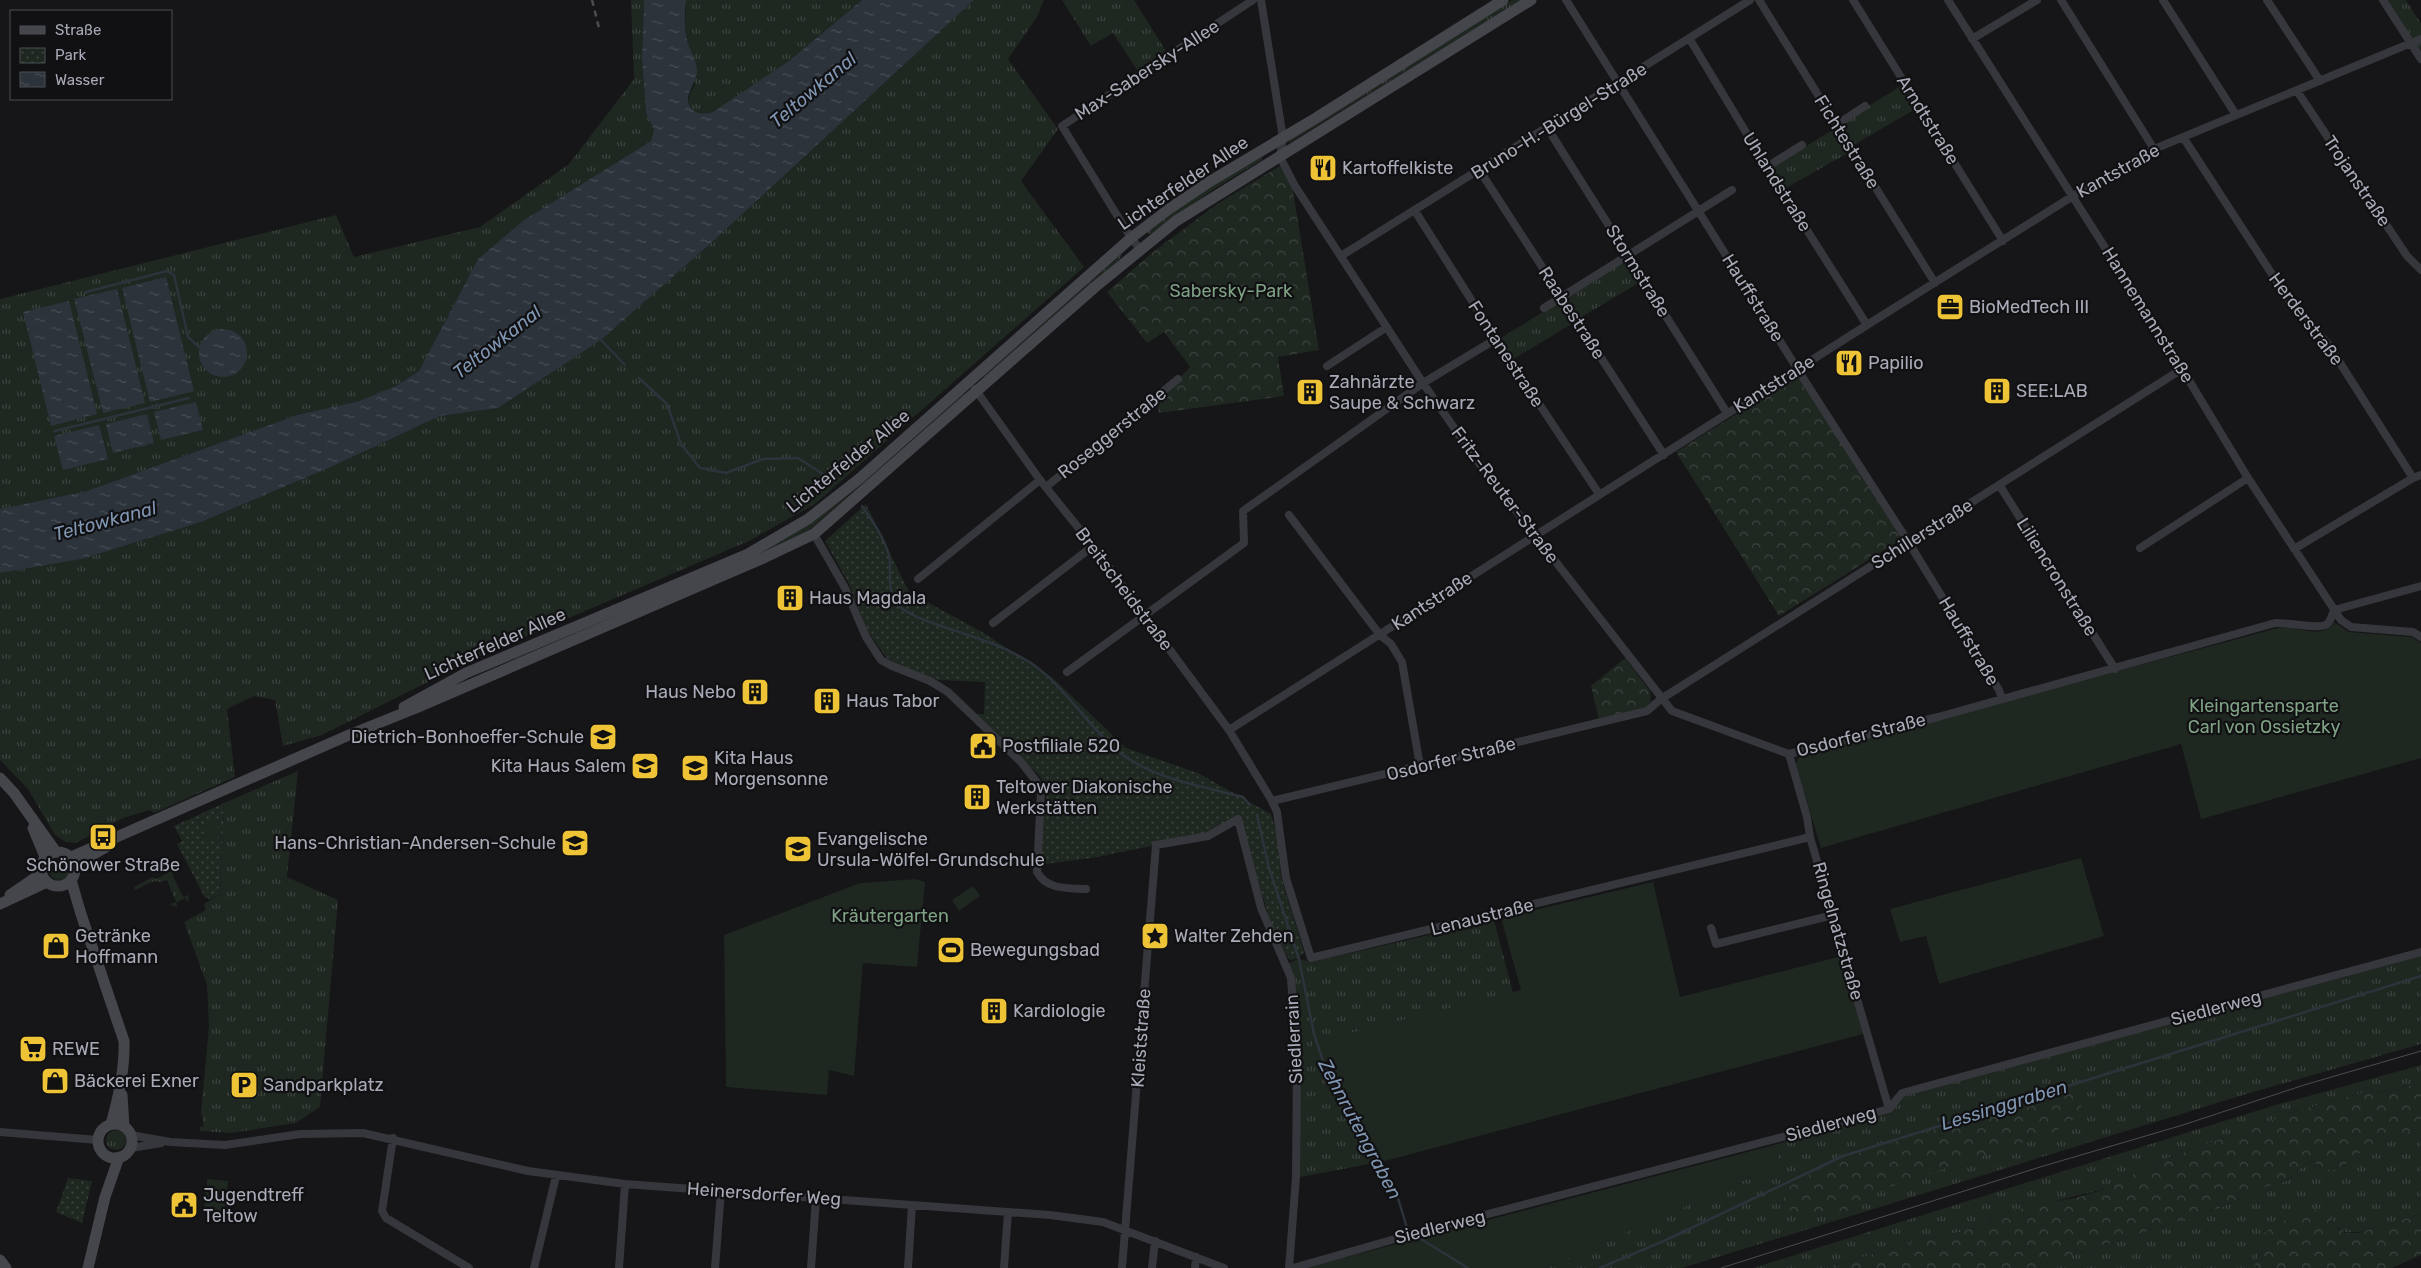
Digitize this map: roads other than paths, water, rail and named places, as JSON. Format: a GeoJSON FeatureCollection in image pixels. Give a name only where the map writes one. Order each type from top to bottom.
{"type":"FeatureCollection","features":[{"type":"Feature","properties":{"kind":"main road","name":"Lichterfelder Allee"},"geometry":{"type":"LineString","coordinates":[[379,722],[466,673],[748,554],[786,533],[859,479],[1131,238],[1209,182],[1283,138],[1503,0]]}},
{"type":"Feature","properties":{"kind":"main road","name":"Lichterfelder Allee"},"geometry":{"type":"LineString","coordinates":[[73,861],[104,849],[110,841],[379,722],[621,620],[814,534],[1140,248],[1217,193],[1280,157],[1531,0]]}},
{"type":"Feature","properties":{"kind":"main road"},"geometry":{"type":"LineString","coordinates":[[0,778],[14,793],[56,852]]}},
{"type":"Feature","properties":{"kind":"main road"},"geometry":{"type":"LineString","coordinates":[[27,813],[45,857]]}},
{"type":"Feature","properties":{"kind":"main road"},"geometry":{"type":"LineString","coordinates":[[60,886],[71,880],[75,873],[73,861],[62,852],[56,852],[45,857],[41,867],[44,877],[60,886],[81,914]]}},
{"type":"Feature","properties":{"kind":"main road"},"geometry":{"type":"LineString","coordinates":[[71,880],[81,914],[121,1026],[125,1056],[121,1086],[112,1124],[102,1130],[98,1140],[100,1149],[107,1156],[119,1158]]}},
{"type":"Feature","properties":{"kind":"main road"},"geometry":{"type":"LineString","coordinates":[[88,1268],[105,1197],[119,1158],[131,1148],[121,1086]]}},
{"type":"Feature","properties":{"kind":"main road"},"geometry":{"type":"LineString","coordinates":[[112,1124],[127,1130]]}},
{"type":"Feature","properties":{"kind":"main road"},"geometry":{"type":"LineString","coordinates":[[105,1197],[107,1156]]}},
{"type":"Feature","properties":{"kind":"main road"},"geometry":{"type":"LineString","coordinates":[[0,1260],[6,1268]]}},
{"type":"Feature","properties":{"kind":"street","name":"Max-Sabersky-Allee"},"geometry":{"type":"LineString","coordinates":[[1140,248],[1131,238],[1062,126],[1254,0]]}},
{"type":"Feature","properties":{"kind":"street"},"geometry":{"type":"LineString","coordinates":[[1261,0],[1283,138],[1280,157]]}},
{"type":"Feature","properties":{"kind":"street","name":"Hauffstraße"},"geometry":{"type":"LineString","coordinates":[[1566,0],[1909,543],[1999,690],[2002,699]]}},
{"type":"Feature","properties":{"kind":"street","name":"Bruno-H.-Bürgel-Straße"},"geometry":{"type":"LineString","coordinates":[[1341,256],[1480,171],[1750,0]]}},
{"type":"Feature","properties":{"kind":"street","name":"Fichtestraße"},"geometry":{"type":"LineString","coordinates":[[1759,0],[1935,283]]}},
{"type":"Feature","properties":{"kind":"street","name":"Arndtstraße"},"geometry":{"type":"LineString","coordinates":[[1853,0],[2002,241]]}},
{"type":"Feature","properties":{"kind":"street","name":"Hannemannstraße"},"geometry":{"type":"LineString","coordinates":[[1948,0],[2073,196],[2248,478],[2341,620],[2351,626],[2413,632],[2421,637]]}},
{"type":"Feature","properties":{"kind":"street"},"geometry":{"type":"LineString","coordinates":[[1972,39],[2037,0]]}},
{"type":"Feature","properties":{"kind":"street"},"geometry":{"type":"LineString","coordinates":[[2060,0],[2154,149]]}},
{"type":"Feature","properties":{"kind":"street"},"geometry":{"type":"LineString","coordinates":[[2163,0],[2236,115]]}},
{"type":"Feature","properties":{"kind":"street"},"geometry":{"type":"LineString","coordinates":[[2267,0],[2320,81]]}},
{"type":"Feature","properties":{"kind":"street"},"geometry":{"type":"LineString","coordinates":[[2383,0],[2421,59]]}},
{"type":"Feature","properties":{"kind":"street","name":"Uhlandstraße"},"geometry":{"type":"LineString","coordinates":[[1690,38],[1767,167],[1867,325]]}},
{"type":"Feature","properties":{"kind":"street","name":"Kantstraße"},"geometry":{"type":"LineString","coordinates":[[1230,730],[1867,325],[2073,196],[2154,149],[2421,39]]}},
{"type":"Feature","properties":{"kind":"street","name":"Trojanstraße"},"geometry":{"type":"LineString","coordinates":[[2297,91],[2408,256],[2421,270]]}},
{"type":"Feature","properties":{"kind":"street"},"geometry":{"type":"LineString","coordinates":[[1836,125],[1865,106]]}},
{"type":"Feature","properties":{"kind":"street","name":"Stormstraße"},"geometry":{"type":"LineString","coordinates":[[1548,128],[1726,414]]}},
{"type":"Feature","properties":{"kind":"street","name":"Herderstraße"},"geometry":{"type":"LineString","coordinates":[[2183,136],[2290,302],[2328,344],[2417,476]]}},
{"type":"Feature","properties":{"kind":"street"},"geometry":{"type":"LineString","coordinates":[[1767,167],[1802,144]]}},
{"type":"Feature","properties":{"kind":"street","name":"Fritz-Reuter-Straße"},"geometry":{"type":"LineString","coordinates":[[1280,157],[1295,186],[1423,383],[1475,458],[1661,699]]}},
{"type":"Feature","properties":{"kind":"street","name":"Raabestraße"},"geometry":{"type":"LineString","coordinates":[[1480,171],[1664,455]]}},
{"type":"Feature","properties":{"kind":"street"},"geometry":{"type":"LineString","coordinates":[[1544,308],[1732,190]]}},
{"type":"Feature","properties":{"kind":"street","name":"Fontanestraße"},"geometry":{"type":"LineString","coordinates":[[1415,211],[1496,339],[1599,494]]}},
{"type":"Feature","properties":{"kind":"street"},"geometry":{"type":"LineString","coordinates":[[1327,366],[1387,327]]}},
{"type":"Feature","properties":{"kind":"street"},"geometry":{"type":"LineString","coordinates":[[1067,672],[1244,543],[1243,511],[1423,383],[1496,339]]}},
{"type":"Feature","properties":{"kind":"street","name":"Schillerstraße"},"geometry":{"type":"LineString","coordinates":[[1661,699],[2182,370]]}},
{"type":"Feature","properties":{"kind":"street","name":"Roseggerstraße"},"geometry":{"type":"LineString","coordinates":[[1046,487],[1178,379]]}},
{"type":"Feature","properties":{"kind":"street","name":"Breitscheidstraße"},"geometry":{"type":"LineString","coordinates":[[969,382],[1040,480],[1093,546],[1143,616],[1230,730],[1272,801]]}},
{"type":"Feature","properties":{"kind":"street"},"geometry":{"type":"LineString","coordinates":[[2294,549],[2417,476]]}},
{"type":"Feature","properties":{"kind":"street"},"geometry":{"type":"LineString","coordinates":[[2140,548],[2248,478]]}},
{"type":"Feature","properties":{"kind":"street","name":"Roseggerstraße"},"geometry":{"type":"LineString","coordinates":[[918,579],[1040,480]]}},
{"type":"Feature","properties":{"kind":"street","name":"Liliencronstraße"},"geometry":{"type":"LineString","coordinates":[[2000,486],[2115,669]]}},
{"type":"Feature","properties":{"kind":"street"},"geometry":{"type":"LineString","coordinates":[[1289,515],[1380,635],[1391,644],[1402,662],[1420,766]]}},
{"type":"Feature","properties":{"kind":"street","name":"Lichterfelder Allee"},"geometry":{"type":"LineString","coordinates":[[814,534],[842,581],[866,637],[881,660],[930,681],[948,692],[1021,762],[1036,781],[1041,792],[1036,872],[1041,880],[1050,886],[1086,889]]}},
{"type":"Feature","properties":{"kind":"street"},"geometry":{"type":"LineString","coordinates":[[993,623],[1093,546]]}},
{"type":"Feature","properties":{"kind":"street"},"geometry":{"type":"LineString","coordinates":[[2334,610],[2421,586]]}},
{"type":"Feature","properties":{"kind":"street","name":"Osdorfer Straße"},"geometry":{"type":"LineString","coordinates":[[1272,801],[1647,711],[1661,699],[1672,711],[1789,754],[2115,669],[2275,623],[2288,622],[2318,627],[2325,625],[2334,610]]}},
{"type":"Feature","properties":{"kind":"street","name":"Ringelnatzstraße"},"geometry":{"type":"LineString","coordinates":[[1789,754],[1808,817],[1810,837],[1889,1109]]}},
{"type":"Feature","properties":{"kind":"street","name":"Lenaustraße"},"geometry":{"type":"LineString","coordinates":[[1272,801],[1277,812],[1286,878],[1311,958],[1810,837]]}},
{"type":"Feature","properties":{"kind":"street","name":"Kleiststraße"},"geometry":{"type":"LineString","coordinates":[[1122,1268],[1156,846],[1208,836],[1238,819]]}},
{"type":"Feature","properties":{"kind":"street","name":"Siedlerrain"},"geometry":{"type":"LineString","coordinates":[[1238,819],[1261,908],[1291,978],[1296,1025],[1297,1070],[1296,1177],[1289,1268]]}},
{"type":"Feature","properties":{"kind":"street"},"geometry":{"type":"LineString","coordinates":[[1712,928],[1716,944],[1833,914]]}},
{"type":"Feature","properties":{"kind":"street","name":"Siedlerweg"},"geometry":{"type":"LineString","coordinates":[[1293,1268],[1423,1231],[1889,1109],[1902,1093],[2421,952]]}},
{"type":"Feature","properties":{"kind":"street"},"geometry":{"type":"LineString","coordinates":[[127,1130],[170,1142]]}},
{"type":"Feature","properties":{"kind":"street"},"geometry":{"type":"LineString","coordinates":[[0,1132],[98,1140]]}},
{"type":"Feature","properties":{"kind":"street","name":"Heinersdorfer Weg"},"geometry":{"type":"LineString","coordinates":[[170,1142],[242,1144],[300,1134],[347,1132],[393,1138],[497,1164],[556,1176],[625,1184],[1050,1215],[1103,1222],[1224,1268]]}},
{"type":"Feature","properties":{"kind":"street"},"geometry":{"type":"LineString","coordinates":[[393,1138],[382,1211],[386,1218],[469,1268]]}},
{"type":"Feature","properties":{"kind":"street"},"geometry":{"type":"LineString","coordinates":[[131,1148],[170,1142]]}},
{"type":"Feature","properties":{"kind":"street"},"geometry":{"type":"LineString","coordinates":[[534,1268],[556,1176]]}},
{"type":"Feature","properties":{"kind":"street"},"geometry":{"type":"LineString","coordinates":[[619,1268],[625,1184]]}},
{"type":"Feature","properties":{"kind":"street"},"geometry":{"type":"LineString","coordinates":[[715,1268],[721,1191]]}},
{"type":"Feature","properties":{"kind":"street"},"geometry":{"type":"LineString","coordinates":[[811,1268],[816,1198]]}},
{"type":"Feature","properties":{"kind":"street"},"geometry":{"type":"LineString","coordinates":[[908,1268],[912,1205]]}},
{"type":"Feature","properties":{"kind":"street"},"geometry":{"type":"LineString","coordinates":[[1004,1268],[1008,1212]]}},
{"type":"Feature","properties":{"kind":"street"},"geometry":{"type":"LineString","coordinates":[[1152,1268],[1155,1241]]}},
{"type":"Feature","properties":{"kind":"street"},"geometry":{"type":"LineString","coordinates":[[1195,1268],[1196,1256]]}},
{"type":"Feature","properties":{"kind":"water","name":"Teltowkanal"},"geometry":{"type":"Polygon","coordinates":[[[644,0],[686,0],[686,32],[697,69],[688,101],[694,111],[703,113],[713,112],[790,60],[862,0],[974,0],[709,245],[601,340],[498,408],[440,416],[331,467],[201,522],[82,559],[0,573],[0,509],[87,491],[297,415],[359,401],[396,386],[419,371],[478,259],[524,220],[651,141],[654,130],[646,113],[642,58],[644,0]]]}},
{"type":"Feature","properties":{"kind":"water"},"geometry":{"type":"Polygon","coordinates":[[[166,277],[194,391],[150,402],[122,288],[166,277]]]}},
{"type":"Feature","properties":{"kind":"water"},"geometry":{"type":"Polygon","coordinates":[[[117,289],[145,403],[103,413],[74,299],[117,289]]]}},
{"type":"Feature","properties":{"kind":"water"},"geometry":{"type":"Polygon","coordinates":[[[69,301],[97,414],[51,426],[23,312],[69,301]]]}},
{"type":"Feature","properties":{"kind":"water"},"geometry":{"type":"Polygon","coordinates":[[[223,329],[232,331],[240,336],[245,344],[247,353],[245,362],[240,370],[232,375],[223,377],[214,375],[206,370],[201,362],[199,353],[201,344],[206,336],[214,331],[223,329]]]}},
{"type":"Feature","properties":{"kind":"water"},"geometry":{"type":"Polygon","coordinates":[[[196,402],[203,430],[161,440],[154,412],[196,402]]]}},
{"type":"Feature","properties":{"kind":"water"},"geometry":{"type":"Polygon","coordinates":[[[147,414],[154,443],[113,453],[106,424],[147,414]]]}},
{"type":"Feature","properties":{"kind":"water"},"geometry":{"type":"Polygon","coordinates":[[[99,425],[108,459],[63,470],[54,436],[99,425]]]}},
{"type":"Feature","properties":{"kind":"waterway"},"geometry":{"type":"LineString","coordinates":[[86,292],[167,271],[174,275],[188,337],[200,348]]}},
{"type":"Feature","properties":{"kind":"waterway","name":"Zehnrutengraben"},"geometry":{"type":"LineString","coordinates":[[600,339],[625,365]]}},
{"type":"Feature","properties":{"kind":"waterway","name":"Zehnrutengraben"},"geometry":{"type":"LineString","coordinates":[[639,378],[667,404],[681,444],[700,468],[726,473],[763,459],[798,458],[835,482]]}},
{"type":"Feature","properties":{"kind":"waterway"},"geometry":{"type":"LineString","coordinates":[[55,431],[189,398]]}},
{"type":"Feature","properties":{"kind":"waterway","name":"Zehnrutengraben"},"geometry":{"type":"LineString","coordinates":[[862,506],[878,530],[887,549],[890,562],[892,593],[897,604],[902,608],[925,620],[1000,647],[1031,663],[1055,683],[1107,742],[1132,761],[1178,781],[1243,797],[1250,805]]}},
{"type":"Feature","properties":{"kind":"waterway","name":"Zehnrutengraben"},"geometry":{"type":"LineString","coordinates":[[1257,815],[1269,868],[1299,959],[1314,1034],[1328,1076],[1396,1192],[1408,1231],[1411,1233]]}},
{"type":"Feature","properties":{"kind":"waterway","name":"Lessinggraben"},"geometry":{"type":"LineString","coordinates":[[1600,1268],[1666,1240],[1843,1156],[2421,976]]}},
{"type":"Feature","properties":{"kind":"waterway","name":"Zehnrutengraben"},"geometry":{"type":"LineString","coordinates":[[1416,1236],[1468,1268]]}},
{"type":"Feature","properties":{"kind":"tram line"},"geometry":{"type":"LineString","coordinates":[[1721,1268],[2040,1167],[2183,1125],[2304,1085],[2421,1051]]}},
{"type":"Feature","properties":{"kind":"railway"},"geometry":{"type":"LineString","coordinates":[[592,0],[600,32]]}},
{"type":"Feature","properties":{"kind":"place","name":"Kartoffelkiste"},"geometry":{"type":"Point","coordinates":[1323,168]}},
{"type":"Feature","properties":{"kind":"place","name":"BioMedTech III"},"geometry":{"type":"Point","coordinates":[1950,307]}},
{"type":"Feature","properties":{"kind":"place","name":"Papilio"},"geometry":{"type":"Point","coordinates":[1849,363]}},
{"type":"Feature","properties":{"kind":"place","name":"SEE:LAB"},"geometry":{"type":"Point","coordinates":[1997,391]}},
{"type":"Feature","properties":{"kind":"place","name":"Zahnärzte Saupe & Schwarz"},"geometry":{"type":"Point","coordinates":[1310,392]}},
{"type":"Feature","properties":{"kind":"place","name":"Haus Magdala"},"geometry":{"type":"Point","coordinates":[790,598]}},
{"type":"Feature","properties":{"kind":"place","name":"Haus Nebo"},"geometry":{"type":"Point","coordinates":[755,692]}},
{"type":"Feature","properties":{"kind":"place","name":"Haus Tabor"},"geometry":{"type":"Point","coordinates":[827,701]}},
{"type":"Feature","properties":{"kind":"place","name":"Dietrich-Bonhoeffer-Schule"},"geometry":{"type":"Point","coordinates":[603,737]}},
{"type":"Feature","properties":{"kind":"place","name":"Postfiliale 520"},"geometry":{"type":"Point","coordinates":[983,746]}},
{"type":"Feature","properties":{"kind":"place","name":"Kita Haus Salem"},"geometry":{"type":"Point","coordinates":[645,766]}},
{"type":"Feature","properties":{"kind":"place","name":"Kita Haus Morgensonne"},"geometry":{"type":"Point","coordinates":[695,768]}},
{"type":"Feature","properties":{"kind":"place","name":"Teltower Diakonische Werkstätten"},"geometry":{"type":"Point","coordinates":[977,797]}},
{"type":"Feature","properties":{"kind":"place","name":"Schönower Straße"},"geometry":{"type":"Point","coordinates":[103,837]}},
{"type":"Feature","properties":{"kind":"place","name":"Hans-Christian-Andersen-Schule"},"geometry":{"type":"Point","coordinates":[575,843]}},
{"type":"Feature","properties":{"kind":"place","name":"Evangelische Ursula-Wölfel-Grundschule"},"geometry":{"type":"Point","coordinates":[798,849]}},
{"type":"Feature","properties":{"kind":"place","name":"Walter Zehden"},"geometry":{"type":"Point","coordinates":[1155,936]}},
{"type":"Feature","properties":{"kind":"place","name":"Getränke Hoffmann"},"geometry":{"type":"Point","coordinates":[56,946]}},
{"type":"Feature","properties":{"kind":"place","name":"Bewegungsbad"},"geometry":{"type":"Point","coordinates":[951,950]}},
{"type":"Feature","properties":{"kind":"place","name":"Kardiologie"},"geometry":{"type":"Point","coordinates":[994,1011]}},
{"type":"Feature","properties":{"kind":"place","name":"REWE"},"geometry":{"type":"Point","coordinates":[33,1049]}},
{"type":"Feature","properties":{"kind":"place","name":"Bäckerei Exner"},"geometry":{"type":"Point","coordinates":[55,1081]}},
{"type":"Feature","properties":{"kind":"place","name":"Sandparkplatz"},"geometry":{"type":"Point","coordinates":[244,1085]}},
{"type":"Feature","properties":{"kind":"place","name":"Jugendtreff Teltow"},"geometry":{"type":"Point","coordinates":[184,1205]}},
{"type":"Feature","properties":{"kind":"park label","name":"Sabersky-Park"},"geometry":{"type":"Point","coordinates":[1231,291]}},
{"type":"Feature","properties":{"kind":"park label","name":"Kleingartensparte Carl von Ossietzky"},"geometry":{"type":"Point","coordinates":[2264,716]}},
{"type":"Feature","properties":{"kind":"park label","name":"Kräutergarten"},"geometry":{"type":"Point","coordinates":[890,916]}}]}
